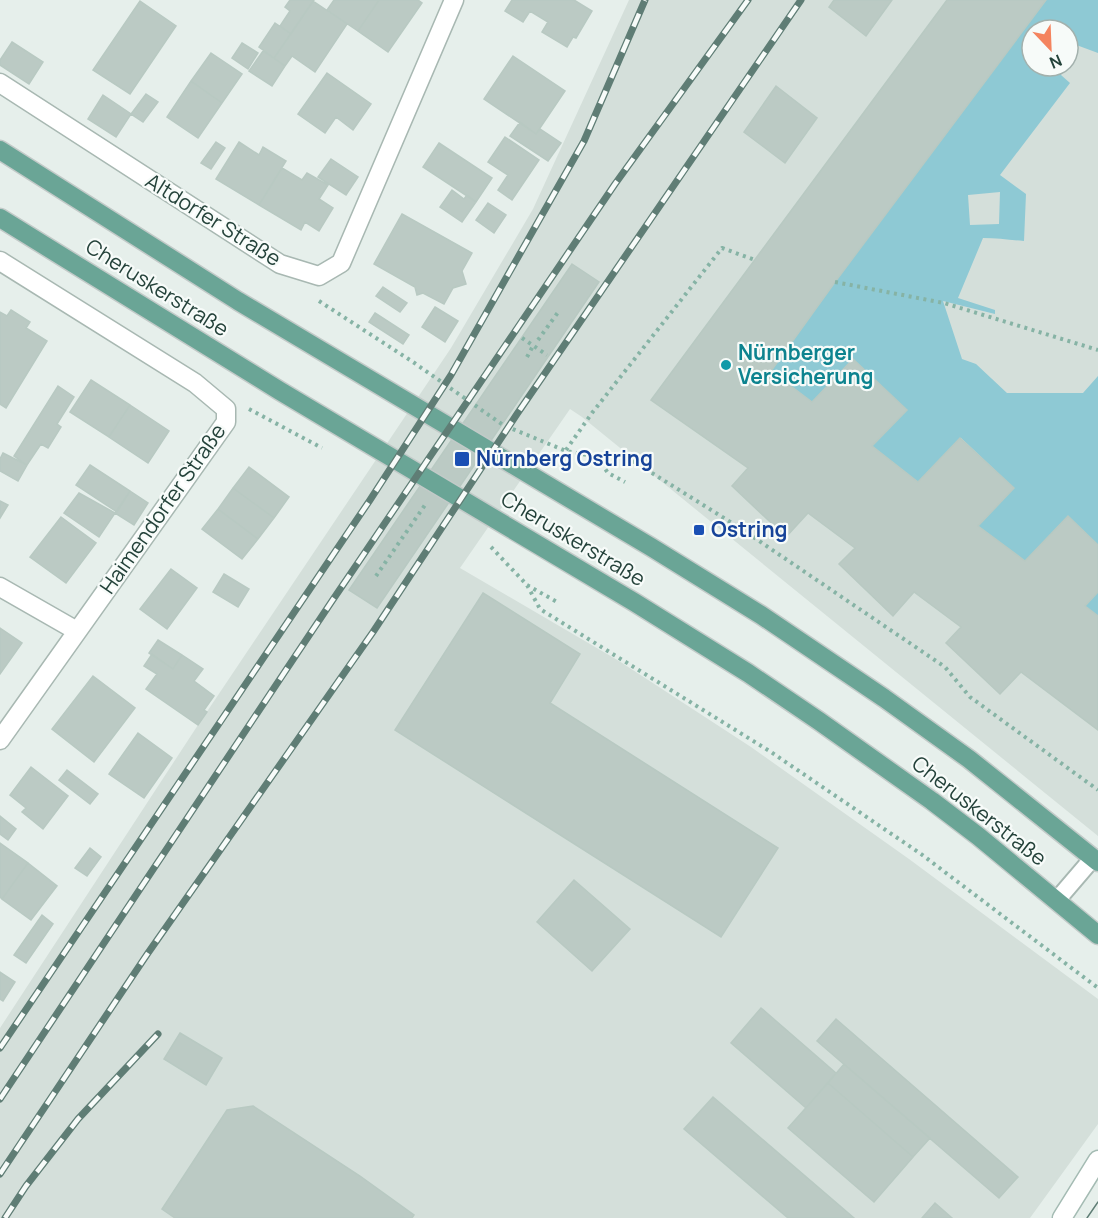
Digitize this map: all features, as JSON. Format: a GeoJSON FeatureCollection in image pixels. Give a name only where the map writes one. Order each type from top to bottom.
{"type":"FeatureCollection","features":[{"type":"Feature","properties":{"kind":"main road","name":"Cheruskerstraße"},"geometry":{"type":"LineString","coordinates":[[0,150],[238,301],[761,615],[969,759],[1095,860]]}},
{"type":"Feature","properties":{"kind":"main road","name":"Cheruskerstraße"},"geometry":{"type":"LineString","coordinates":[[0,218],[280,391],[643,607],[748,673],[932,801],[1098,935]]}},
{"type":"Feature","properties":{"kind":"street","name":"Altdorfer Straße"},"geometry":{"type":"LineString","coordinates":[[0,83],[280,264],[319,276],[341,263],[454,0]]}},
{"type":"Feature","properties":{"kind":"street","name":"Haimendorfer Straße"},"geometry":{"type":"LineString","coordinates":[[0,261],[195,383],[226,409],[226,422],[0,740]]}},
{"type":"Feature","properties":{"kind":"street"},"geometry":{"type":"LineString","coordinates":[[0,587],[77,631]]}},
{"type":"Feature","properties":{"kind":"street"},"geometry":{"type":"LineString","coordinates":[[1062,1218],[1098,1160]]}},
{"type":"Feature","properties":{"kind":"lane"},"geometry":{"type":"LineString","coordinates":[[1057,900],[1095,860]]}},
{"type":"Feature","properties":{"kind":"path"},"geometry":{"type":"LineString","coordinates":[[566,451],[592,413],[722,248],[755,260]]}},
{"type":"Feature","properties":{"kind":"path"},"geometry":{"type":"LineString","coordinates":[[835,282],[944,303],[1098,350]]}},
{"type":"Feature","properties":{"kind":"path"},"geometry":{"type":"LineString","coordinates":[[313,298],[503,424],[566,451],[597,457],[620,453],[740,528],[945,667],[970,697],[1098,790]]}},
{"type":"Feature","properties":{"kind":"path"},"geometry":{"type":"LineString","coordinates":[[538,340],[559,310]]}},
{"type":"Feature","properties":{"kind":"path"},"geometry":{"type":"LineString","coordinates":[[522,338],[547,356]]}},
{"type":"Feature","properties":{"kind":"path"},"geometry":{"type":"LineString","coordinates":[[527,357],[533,346]]}},
{"type":"Feature","properties":{"kind":"path"},"geometry":{"type":"LineString","coordinates":[[226,409],[242,405],[331,453]]}},
{"type":"Feature","properties":{"kind":"path"},"geometry":{"type":"LineString","coordinates":[[597,457],[608,473],[625,482]]}},
{"type":"Feature","properties":{"kind":"path"},"geometry":{"type":"LineString","coordinates":[[376,576],[425,504]]}},
{"type":"Feature","properties":{"kind":"path"},"geometry":{"type":"LineString","coordinates":[[556,602],[527,585],[540,609],[771,752],[921,854],[1098,988]]}},
{"type":"Feature","properties":{"kind":"shaded area"},"geometry":{"type":"Polygon","coordinates":[[[629,0],[1098,0],[1098,836],[570,409],[460,568],[619,661],[751,747],[909,859],[1098,999],[1098,1124],[1030,1218],[0,1218],[0,1028],[196,728],[451,348],[533,209],[629,0]]]}},
{"type":"Feature","properties":{"kind":"water"},"geometry":{"type":"Polygon","coordinates":[[[1046,0],[1098,0],[1098,53],[1080,46],[1080,18],[1033,18],[1046,0]]]}},
{"type":"Feature","properties":{"kind":"water"},"geometry":{"type":"Polygon","coordinates":[[[1020,35],[1020,78],[1064,78],[1070,83],[1000,175],[1026,194],[1024,241],[983,238],[958,298],[995,310],[995,314],[943,301],[962,359],[976,364],[1007,393],[1083,393],[1098,376],[1098,545],[1068,516],[1025,561],[978,526],[1014,488],[961,438],[918,482],[872,446],[906,410],[853,359],[812,402],[771,371],[1020,35]],[[1000,192],[968,195],[970,225],[999,224],[1000,192]]]}},
{"type":"Feature","properties":{"kind":"water"},"geometry":{"type":"Polygon","coordinates":[[[1098,592],[1098,616],[1085,606],[1098,592]]]}},
{"type":"Feature","properties":{"kind":"building"},"geometry":{"type":"Polygon","coordinates":[[[290,0],[314,0],[291,34],[280,26],[290,11],[285,7],[290,0]]]}},
{"type":"Feature","properties":{"kind":"building"},"geometry":{"type":"Polygon","coordinates":[[[334,0],[379,0],[358,31],[327,10],[334,0]]]}},
{"type":"Feature","properties":{"kind":"building"},"geometry":{"type":"Polygon","coordinates":[[[379,0],[418,0],[422,3],[388,52],[358,31],[379,0]]]}},
{"type":"Feature","properties":{"kind":"building"},"geometry":{"type":"Polygon","coordinates":[[[512,0],[574,0],[592,11],[576,38],[573,37],[567,47],[542,32],[548,22],[530,11],[523,22],[505,11],[512,0]]]}},
{"type":"Feature","properties":{"kind":"building"},"geometry":{"type":"Polygon","coordinates":[[[834,0],[892,0],[866,36],[829,7],[834,0]]]}},
{"type":"Feature","properties":{"kind":"building","name":"Nürnberger Versicherung"},"geometry":{"type":"Polygon","coordinates":[[[947,0],[1046,0],[1033,18],[1020,18],[1020,35],[771,371],[812,402],[853,359],[907,410],[872,446],[918,482],[960,438],[1014,488],[978,526],[1025,561],[1068,516],[1098,545],[1098,592],[1085,606],[1098,616],[1098,730],[1021,672],[1000,694],[946,643],[961,627],[914,592],[893,616],[839,564],[855,548],[808,513],[786,537],[732,486],[748,468],[651,400],[947,0]]]}},
{"type":"Feature","properties":{"kind":"building"},"geometry":{"type":"Polygon","coordinates":[[[140,1],[176,26],[130,94],[93,70],[140,1]]]}},
{"type":"Feature","properties":{"kind":"building"},"geometry":{"type":"Polygon","coordinates":[[[313,1],[347,24],[315,72],[292,56],[285,66],[274,58],[313,1]]]}},
{"type":"Feature","properties":{"kind":"building"},"geometry":{"type":"Polygon","coordinates":[[[275,23],[291,34],[274,58],[259,47],[275,23]]]}},
{"type":"Feature","properties":{"kind":"building"},"geometry":{"type":"Polygon","coordinates":[[[12,42],[43,62],[29,84],[0,65],[0,60],[12,42]]]}},
{"type":"Feature","properties":{"kind":"building"},"geometry":{"type":"Polygon","coordinates":[[[242,43],[258,53],[248,69],[232,58],[242,43]]]}},
{"type":"Feature","properties":{"kind":"building"},"geometry":{"type":"Polygon","coordinates":[[[263,51],[285,66],[272,86],[249,71],[263,51]]]}},
{"type":"Feature","properties":{"kind":"building"},"geometry":{"type":"Polygon","coordinates":[[[211,53],[242,74],[222,103],[191,81],[211,53]]]}},
{"type":"Feature","properties":{"kind":"building"},"geometry":{"type":"Polygon","coordinates":[[[513,56],[565,91],[536,134],[484,99],[513,56]]]}},
{"type":"Feature","properties":{"kind":"building"},"geometry":{"type":"Polygon","coordinates":[[[327,73],[371,104],[353,130],[336,117],[325,133],[298,114],[327,73]]]}},
{"type":"Feature","properties":{"kind":"building"},"geometry":{"type":"Polygon","coordinates":[[[191,81],[222,103],[198,138],[167,117],[191,81]]]}},
{"type":"Feature","properties":{"kind":"building"},"geometry":{"type":"Polygon","coordinates":[[[776,86],[817,118],[785,163],[744,132],[776,86]]]}},
{"type":"Feature","properties":{"kind":"building"},"geometry":{"type":"Polygon","coordinates":[[[146,94],[158,102],[143,122],[131,114],[146,94]]]}},
{"type":"Feature","properties":{"kind":"building"},"geometry":{"type":"Polygon","coordinates":[[[103,95],[131,114],[116,137],[88,119],[103,95]]]}},
{"type":"Feature","properties":{"kind":"building"},"geometry":{"type":"Polygon","coordinates":[[[520,122],[536,134],[540,129],[561,143],[548,161],[510,136],[520,122]]]}},
{"type":"Feature","properties":{"kind":"building"},"geometry":{"type":"Polygon","coordinates":[[[505,137],[539,160],[512,200],[498,190],[508,175],[488,162],[505,137]]]}},
{"type":"Feature","properties":{"kind":"building"},"geometry":{"type":"Polygon","coordinates":[[[216,142],[225,148],[211,169],[201,163],[216,142]]]}},
{"type":"Feature","properties":{"kind":"building"},"geometry":{"type":"Polygon","coordinates":[[[239,142],[259,155],[263,147],[286,161],[259,205],[216,179],[239,142]]]}},
{"type":"Feature","properties":{"kind":"building"},"geometry":{"type":"Polygon","coordinates":[[[439,143],[492,178],[476,202],[423,167],[439,143]]]}},
{"type":"Feature","properties":{"kind":"building"},"geometry":{"type":"Polygon","coordinates":[[[331,159],[358,177],[346,195],[318,177],[331,159]]]}},
{"type":"Feature","properties":{"kind":"building"},"geometry":{"type":"Polygon","coordinates":[[[282,168],[302,180],[307,173],[328,185],[319,199],[333,208],[319,231],[305,222],[301,230],[259,205],[282,168]]]}},
{"type":"Feature","properties":{"kind":"building"},"geometry":{"type":"Polygon","coordinates":[[[452,190],[464,199],[467,195],[476,202],[462,222],[440,207],[452,190]]]}},
{"type":"Feature","properties":{"kind":"building"},"geometry":{"type":"Polygon","coordinates":[[[488,203],[506,215],[494,233],[476,220],[488,203]]]}},
{"type":"Feature","properties":{"kind":"building"},"geometry":{"type":"Polygon","coordinates":[[[402,214],[472,253],[462,271],[466,284],[453,288],[444,304],[423,293],[417,295],[415,287],[374,264],[402,214]]]}},
{"type":"Feature","properties":{"kind":"building"},"geometry":{"type":"Polygon","coordinates":[[[572,264],[599,282],[377,608],[349,590],[572,264]]]}},
{"type":"Feature","properties":{"kind":"building"},"geometry":{"type":"Polygon","coordinates":[[[383,287],[407,303],[400,312],[376,296],[383,287]]]}},
{"type":"Feature","properties":{"kind":"building"},"geometry":{"type":"Polygon","coordinates":[[[435,307],[458,321],[445,342],[422,327],[435,307]]]}},
{"type":"Feature","properties":{"kind":"building"},"geometry":{"type":"Polygon","coordinates":[[[11,310],[30,322],[26,328],[47,341],[6,408],[0,404],[0,312],[7,316],[11,310]]]}},
{"type":"Feature","properties":{"kind":"building"},"geometry":{"type":"Polygon","coordinates":[[[375,313],[409,335],[403,344],[369,322],[375,313]]]}},
{"type":"Feature","properties":{"kind":"building"},"geometry":{"type":"Polygon","coordinates":[[[91,380],[130,405],[109,437],[70,412],[91,380]]]}},
{"type":"Feature","properties":{"kind":"building"},"geometry":{"type":"Polygon","coordinates":[[[58,386],[74,397],[57,424],[61,427],[48,448],[41,444],[27,465],[14,456],[58,386]]]}},
{"type":"Feature","properties":{"kind":"building"},"geometry":{"type":"Polygon","coordinates":[[[130,405],[169,431],[148,463],[109,437],[130,405]]]}},
{"type":"Feature","properties":{"kind":"building"},"geometry":{"type":"Polygon","coordinates":[[[3,453],[27,465],[18,481],[0,471],[0,459],[3,453]]]}},
{"type":"Feature","properties":{"kind":"building"},"geometry":{"type":"Polygon","coordinates":[[[90,465],[130,491],[117,512],[76,485],[90,465]]]}},
{"type":"Feature","properties":{"kind":"building"},"geometry":{"type":"Polygon","coordinates":[[[249,467],[289,497],[274,518],[233,488],[249,467]]]}},
{"type":"Feature","properties":{"kind":"building"},"geometry":{"type":"Polygon","coordinates":[[[233,488],[274,518],[258,539],[218,509],[233,488]]]}},
{"type":"Feature","properties":{"kind":"building"},"geometry":{"type":"Polygon","coordinates":[[[130,491],[148,503],[134,525],[115,513],[130,491]]]}},
{"type":"Feature","properties":{"kind":"building"},"geometry":{"type":"Polygon","coordinates":[[[79,493],[115,513],[99,537],[64,513],[79,493]]]}},
{"type":"Feature","properties":{"kind":"building"},"geometry":{"type":"Polygon","coordinates":[[[0,501],[8,505],[0,518],[0,501]]]}},
{"type":"Feature","properties":{"kind":"building"},"geometry":{"type":"Polygon","coordinates":[[[218,509],[258,539],[242,559],[202,529],[218,509]]]}},
{"type":"Feature","properties":{"kind":"building"},"geometry":{"type":"Polygon","coordinates":[[[61,517],[96,543],[66,583],[30,557],[61,517]]]}},
{"type":"Feature","properties":{"kind":"building"},"geometry":{"type":"Polygon","coordinates":[[[171,569],[197,588],[167,629],[140,609],[171,569]]]}},
{"type":"Feature","properties":{"kind":"building"},"geometry":{"type":"Polygon","coordinates":[[[224,574],[249,589],[238,607],[213,592],[224,574]]]}},
{"type":"Feature","properties":{"kind":"building"},"geometry":{"type":"Polygon","coordinates":[[[483,593],[580,654],[550,703],[778,848],[721,937],[395,730],[483,593]]]}},
{"type":"Feature","properties":{"kind":"building"},"geometry":{"type":"Polygon","coordinates":[[[0,628],[22,643],[0,674],[0,628]]]}},
{"type":"Feature","properties":{"kind":"building"},"geometry":{"type":"Polygon","coordinates":[[[158,640],[182,655],[173,669],[149,653],[158,640]]]}},
{"type":"Feature","properties":{"kind":"building"},"geometry":{"type":"Polygon","coordinates":[[[152,654],[173,669],[182,655],[203,669],[194,681],[214,696],[204,710],[207,712],[198,725],[146,689],[157,674],[144,666],[152,654]]]}},
{"type":"Feature","properties":{"kind":"building"},"geometry":{"type":"Polygon","coordinates":[[[93,676],[135,708],[94,762],[52,729],[93,676]]]}},
{"type":"Feature","properties":{"kind":"building"},"geometry":{"type":"Polygon","coordinates":[[[138,733],[172,758],[144,798],[109,774],[138,733]]]}},
{"type":"Feature","properties":{"kind":"building"},"geometry":{"type":"Polygon","coordinates":[[[31,767],[68,796],[43,829],[22,812],[26,808],[10,795],[31,767]]]}},
{"type":"Feature","properties":{"kind":"building"},"geometry":{"type":"Polygon","coordinates":[[[67,770],[98,794],[90,804],[59,780],[67,770]]]}},
{"type":"Feature","properties":{"kind":"building"},"geometry":{"type":"Polygon","coordinates":[[[0,816],[16,829],[8,840],[0,834],[0,816]]]}},
{"type":"Feature","properties":{"kind":"building"},"geometry":{"type":"Polygon","coordinates":[[[0,843],[28,863],[2,899],[0,897],[0,843]]]}},
{"type":"Feature","properties":{"kind":"building"},"geometry":{"type":"Polygon","coordinates":[[[90,848],[101,857],[87,876],[75,868],[90,848]]]}},
{"type":"Feature","properties":{"kind":"building"},"geometry":{"type":"Polygon","coordinates":[[[28,863],[57,886],[31,920],[2,899],[28,863]]]}},
{"type":"Feature","properties":{"kind":"building"},"geometry":{"type":"Polygon","coordinates":[[[574,880],[630,929],[592,971],[537,922],[574,880]]]}},
{"type":"Feature","properties":{"kind":"building"},"geometry":{"type":"Polygon","coordinates":[[[42,915],[53,924],[26,963],[14,955],[42,915]]]}},
{"type":"Feature","properties":{"kind":"building"},"geometry":{"type":"Polygon","coordinates":[[[0,972],[15,982],[3,1001],[0,999],[0,972]]]}},
{"type":"Feature","properties":{"kind":"building"},"geometry":{"type":"Polygon","coordinates":[[[761,1008],[836,1073],[806,1108],[731,1043],[761,1008]]]}},
{"type":"Feature","properties":{"kind":"building"},"geometry":{"type":"Polygon","coordinates":[[[836,1019],[1018,1177],[999,1198],[817,1041],[836,1019]]]}},
{"type":"Feature","properties":{"kind":"building"},"geometry":{"type":"Polygon","coordinates":[[[180,1033],[222,1058],[206,1085],[164,1059],[180,1033]]]}},
{"type":"Feature","properties":{"kind":"building"},"geometry":{"type":"Polygon","coordinates":[[[844,1064],[930,1138],[913,1157],[828,1083],[844,1064]]]}},
{"type":"Feature","properties":{"kind":"building"},"geometry":{"type":"Polygon","coordinates":[[[828,1083],[913,1157],[874,1202],[788,1128],[828,1083]]]}},
{"type":"Feature","properties":{"kind":"building"},"geometry":{"type":"Polygon","coordinates":[[[713,1097],[854,1218],[788,1218],[684,1129],[713,1097]]]}},
{"type":"Feature","properties":{"kind":"building"},"geometry":{"type":"Polygon","coordinates":[[[253,1106],[360,1176],[414,1215],[412,1218],[175,1218],[162,1209],[227,1110],[253,1106]]]}},
{"type":"Feature","properties":{"kind":"building"},"geometry":{"type":"Polygon","coordinates":[[[935,1203],[952,1218],[922,1218],[935,1203]]]}},
{"type":"Feature","properties":{"kind":"tram line"},"geometry":{"type":"LineString","coordinates":[[1087,1218],[1098,1202]]}},
{"type":"Feature","properties":{"kind":"railway"},"geometry":{"type":"LineString","coordinates":[[0,1048],[370,500],[451,375],[584,141],[645,0]]}},
{"type":"Feature","properties":{"kind":"railway"},"geometry":{"type":"LineString","coordinates":[[0,1099],[332,601],[615,184],[748,0]]}},
{"type":"Feature","properties":{"kind":"railway"},"geometry":{"type":"LineString","coordinates":[[0,1174],[148,953],[373,632],[517,414],[801,0]]}},
{"type":"Feature","properties":{"kind":"railway"},"geometry":{"type":"LineString","coordinates":[[5,1218],[26,1186],[78,1119],[158,1034]]}},
{"type":"Feature","properties":{"kind":"place","name":"Nürnberger Versicherung"},"geometry":{"type":"Point","coordinates":[726,365]}},
{"type":"Feature","properties":{"kind":"place","name":"Nürnberg Ostring"},"geometry":{"type":"Point","coordinates":[462,459]}},
{"type":"Feature","properties":{"kind":"place","name":"Ostring"},"geometry":{"type":"Point","coordinates":[699,530]}}]}
